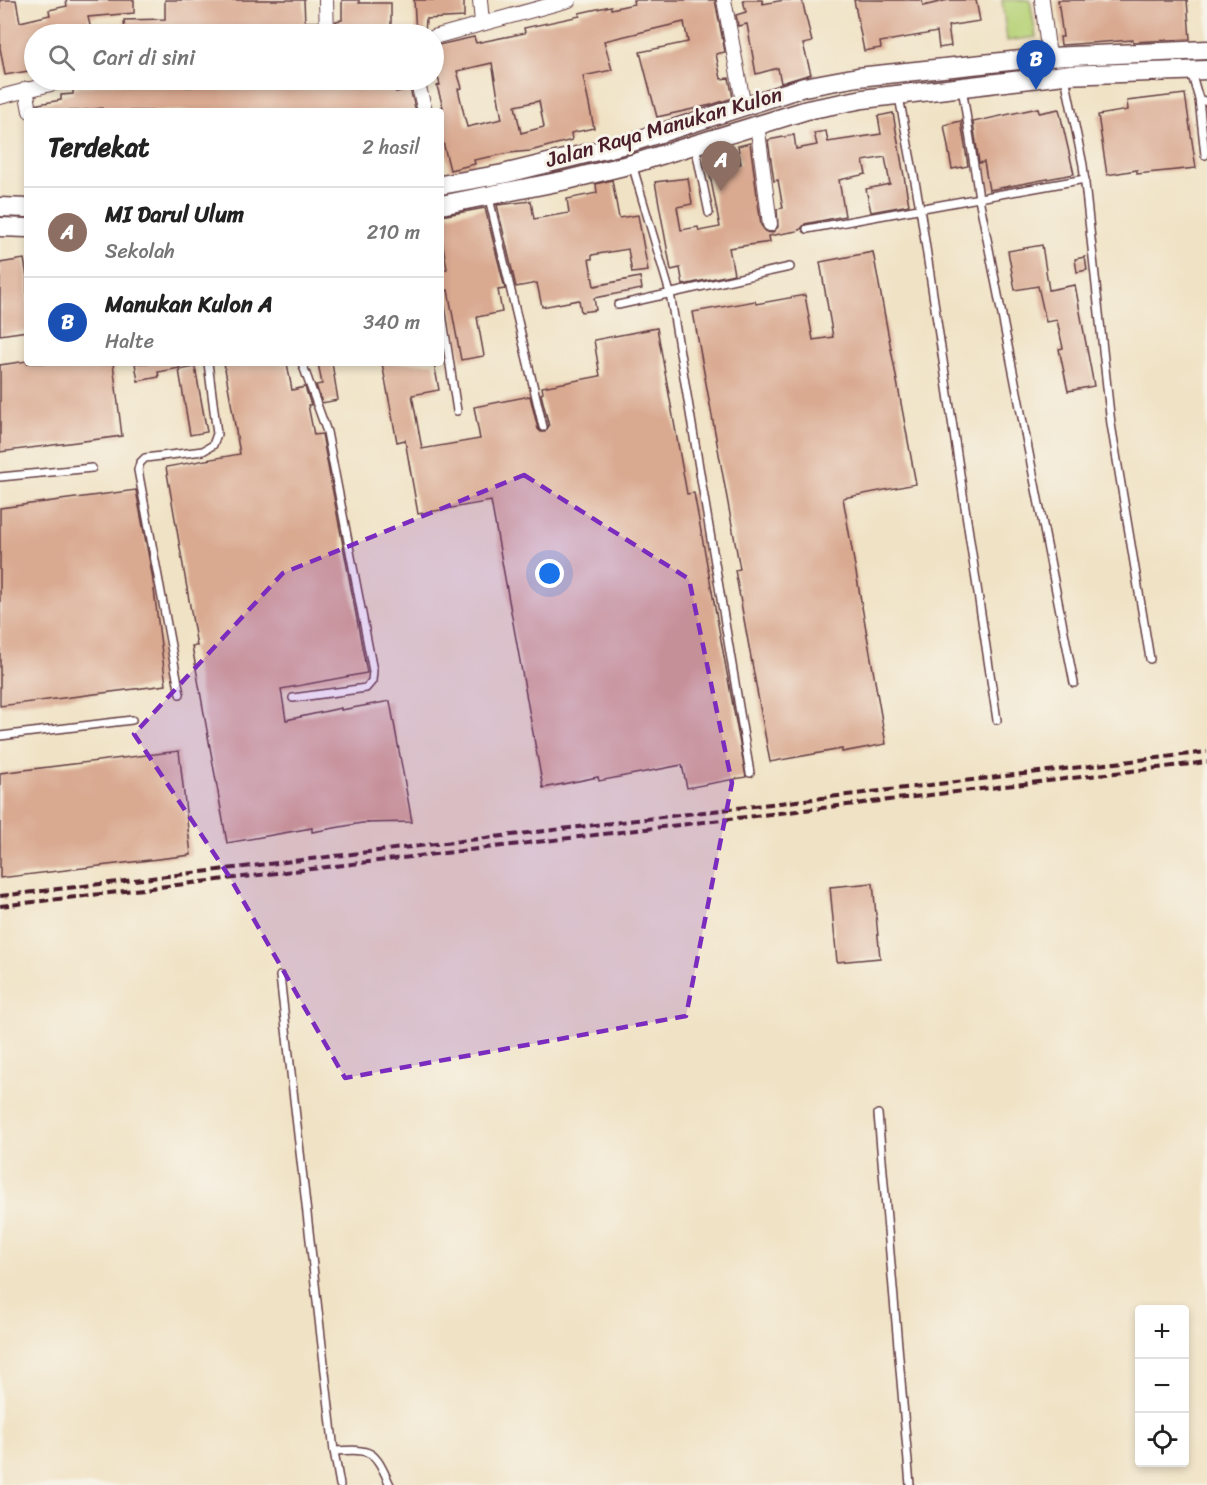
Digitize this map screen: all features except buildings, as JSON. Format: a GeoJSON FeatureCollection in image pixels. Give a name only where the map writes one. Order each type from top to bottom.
{"type":"FeatureCollection","features":[{"type":"Feature","properties":{"kind":"main road","name":"Jalan Raya Manukan Kulon"},"geometry":{"type":"LineString","coordinates":[[444,184],[503,174],[626,144],[804,87],[858,77],[1048,57],[1207,50]]}},
{"type":"Feature","properties":{"kind":"main road","name":"Jalan Raya Manukan Kulon"},"geometry":{"type":"LineString","coordinates":[[444,203],[567,180],[632,164],[757,124],[807,110],[863,99],[1064,75],[1199,70]]}},
{"type":"Feature","properties":{"kind":"main road"},"geometry":{"type":"LineString","coordinates":[[690,124],[695,144]]}},
{"type":"Feature","properties":{"kind":"main road"},"geometry":{"type":"LineString","coordinates":[[0,207],[24,208]]}},
{"type":"Feature","properties":{"kind":"main road"},"geometry":{"type":"LineString","coordinates":[[0,227],[24,228]]}},
{"type":"Feature","properties":{"kind":"street"},"geometry":{"type":"LineString","coordinates":[[326,0],[327,24]]}},
{"type":"Feature","properties":{"kind":"street"},"geometry":{"type":"LineString","coordinates":[[480,0],[482,23]]}},
{"type":"Feature","properties":{"kind":"street"},"geometry":{"type":"LineString","coordinates":[[444,34],[568,0]]}},
{"type":"Feature","properties":{"kind":"street"},"geometry":{"type":"LineString","coordinates":[[724,0],[744,107]]}},
{"type":"Feature","properties":{"kind":"street"},"geometry":{"type":"LineString","coordinates":[[1042,0],[1048,57]]}},
{"type":"Feature","properties":{"kind":"street"},"geometry":{"type":"LineString","coordinates":[[0,97],[24,90]]}},
{"type":"Feature","properties":{"kind":"street"},"geometry":{"type":"LineString","coordinates":[[26,90],[29,108]]}},
{"type":"Feature","properties":{"kind":"street"},"geometry":{"type":"LineString","coordinates":[[419,90],[423,108]]}},
{"type":"Feature","properties":{"kind":"street"},"geometry":{"type":"LineString","coordinates":[[757,124],[770,224]]}},
{"type":"Feature","properties":{"kind":"lane"},"geometry":{"type":"LineString","coordinates":[[1199,70],[1199,99],[1205,155]]}},
{"type":"Feature","properties":{"kind":"lane"},"geometry":{"type":"LineString","coordinates":[[1064,75],[1085,179],[1110,424],[1150,659]]}},
{"type":"Feature","properties":{"kind":"lane"},"geometry":{"type":"LineString","coordinates":[[962,87],[979,198],[1074,683]]}},
{"type":"Feature","properties":{"kind":"lane"},"geometry":{"type":"LineString","coordinates":[[898,94],[920,208],[997,720]]}},
{"type":"Feature","properties":{"kind":"lane"},"geometry":{"type":"LineString","coordinates":[[1199,99],[1207,102]]}},
{"type":"Feature","properties":{"kind":"lane"},"geometry":{"type":"LineString","coordinates":[[695,144],[709,213]]}},
{"type":"Feature","properties":{"kind":"lane"},"geometry":{"type":"LineString","coordinates":[[632,164],[670,293],[750,773]]}},
{"type":"Feature","properties":{"kind":"lane"},"geometry":{"type":"LineString","coordinates":[[807,229],[1085,179]]}},
{"type":"Feature","properties":{"kind":"lane"},"geometry":{"type":"LineString","coordinates":[[488,195],[543,426]]}},
{"type":"Feature","properties":{"kind":"lane"},"geometry":{"type":"LineString","coordinates":[[618,305],[790,267]]}},
{"type":"Feature","properties":{"kind":"lane"},"geometry":{"type":"LineString","coordinates":[[444,326],[457,411]]}},
{"type":"Feature","properties":{"kind":"lane"},"geometry":{"type":"LineString","coordinates":[[180,694],[138,470],[145,458],[203,451],[213,445],[217,434],[208,366]]}},
{"type":"Feature","properties":{"kind":"lane"},"geometry":{"type":"LineString","coordinates":[[293,698],[366,688],[372,681],[373,671],[327,432],[303,366]]}},
{"type":"Feature","properties":{"kind":"lane"},"geometry":{"type":"LineString","coordinates":[[0,477],[92,468]]}},
{"type":"Feature","properties":{"kind":"lane"},"geometry":{"type":"LineString","coordinates":[[0,736],[132,720]]}},
{"type":"Feature","properties":{"kind":"lane"},"geometry":{"type":"LineString","coordinates":[[280,976],[334,1451],[340,1485]]}},
{"type":"Feature","properties":{"kind":"lane"},"geometry":{"type":"LineString","coordinates":[[878,1114],[910,1485]]}},
{"type":"Feature","properties":{"kind":"lane"},"geometry":{"type":"LineString","coordinates":[[334,1451],[370,1452],[382,1468],[390,1485]]}},
{"type":"Feature","properties":{"kind":"highlighted area"},"geometry":{"type":"Polygon","coordinates":[[[524,475],[689,579],[732,783],[686,1016],[345,1078],[229,876],[134,734],[283,573],[524,475]]]}},
{"type":"Feature","properties":{"kind":"green space"},"geometry":{"type":"Polygon","coordinates":[[[1002,0],[1030,0],[1036,37],[1007,41],[1002,0]]]}},
{"type":"Feature","properties":{"kind":"railway"},"geometry":{"type":"LineString","coordinates":[[0,896],[1207,752]]}},
{"type":"Feature","properties":{"kind":"railway"},"geometry":{"type":"LineString","coordinates":[[0,906],[1207,762]]}},
{"type":"Feature","properties":{"kind":"place","name":"Manukan Kulon A"},"geometry":{"type":"Point","coordinates":[1036,90]}},
{"type":"Feature","properties":{"kind":"place","name":"MI Darul Ulum"},"geometry":{"type":"Point","coordinates":[721,191]}}]}
